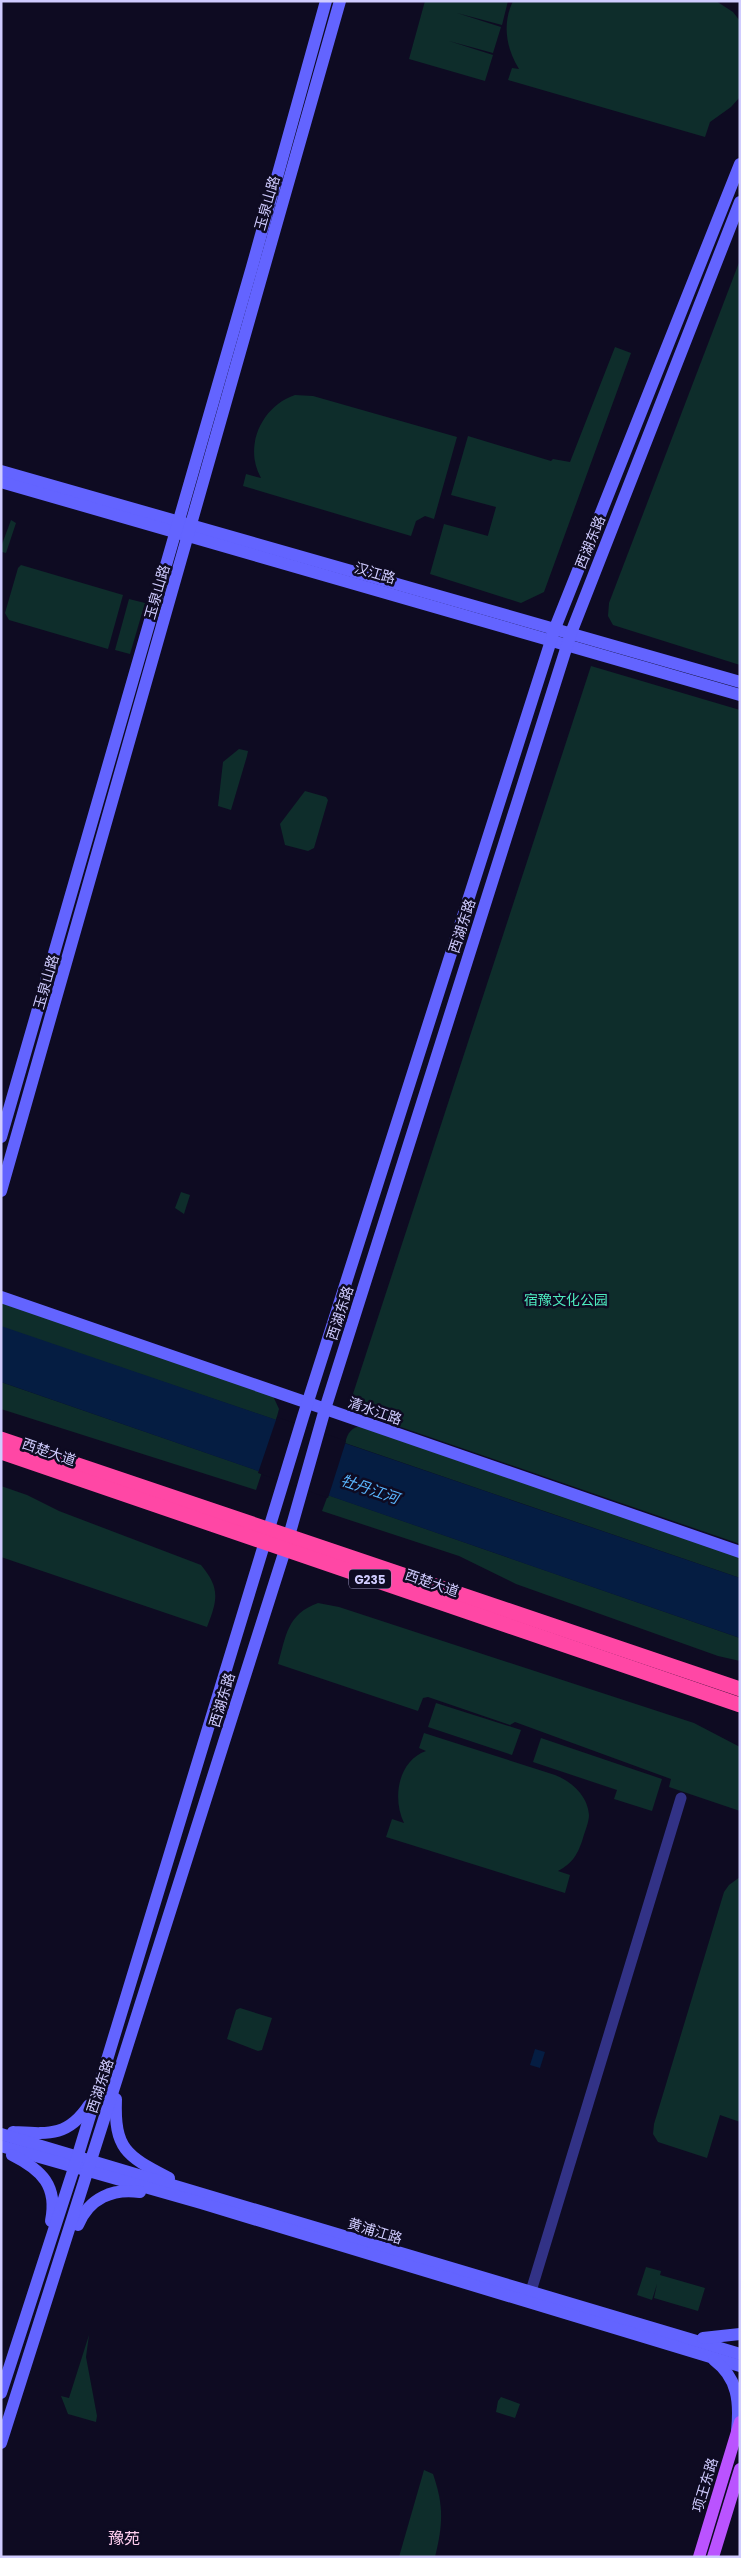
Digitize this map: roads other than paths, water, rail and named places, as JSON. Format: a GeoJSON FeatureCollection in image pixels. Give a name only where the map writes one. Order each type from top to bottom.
{"type":"FeatureCollection","features":[{"type":"Feature","properties":{"kind":"highway","name":"西楚大道"},"geometry":{"type":"LineString","coordinates":[[1,1439],[286,1544],[740,1705]]}},
{"type":"Feature","properties":{"kind":"highway","name":"西楚大道"},"geometry":{"type":"LineString","coordinates":[[1,1452],[265,1536]]}},
{"type":"Feature","properties":{"kind":"highway","name":"西楚大道"},"geometry":{"type":"LineString","coordinates":[[286,1544],[740,1689]]}},
{"type":"Feature","properties":{"kind":"main road","name":"项王东路"},"geometry":{"type":"LineString","coordinates":[[699,2557],[738,2426]]}},
{"type":"Feature","properties":{"kind":"main road","name":"项王东路"},"geometry":{"type":"LineString","coordinates":[[713,2557],[740,2470]]}},
{"type":"Feature","properties":{"kind":"street","name":"玉泉山路"},"geometry":{"type":"LineString","coordinates":[[1,1136],[177,527],[326,1]]}},
{"type":"Feature","properties":{"kind":"street","name":"玉泉山路"},"geometry":{"type":"LineString","coordinates":[[1,1191],[340,1]]}},
{"type":"Feature","properties":{"kind":"street","name":"西湖东路"},"geometry":{"type":"LineString","coordinates":[[1,2393],[108,2055],[265,1536],[553,634],[740,164]]}},
{"type":"Feature","properties":{"kind":"street","name":"西湖东路"},"geometry":{"type":"LineString","coordinates":[[1,2443],[125,2059],[286,1544],[325,1409],[569,638],[740,202]]}},
{"type":"Feature","properties":{"kind":"street","name":"汉江路"},"geometry":{"type":"LineString","coordinates":[[1,471],[177,527]]}},
{"type":"Feature","properties":{"kind":"street","name":"汉江路"},"geometry":{"type":"LineString","coordinates":[[1,482],[190,530],[553,634],[740,682]]}},
{"type":"Feature","properties":{"kind":"street","name":"汉江路"},"geometry":{"type":"LineString","coordinates":[[569,638],[740,695]]}},
{"type":"Feature","properties":{"kind":"street","name":"清水江路"},"geometry":{"type":"LineString","coordinates":[[1,1298],[740,1552]]}},
{"type":"Feature","properties":{"kind":"street"},"geometry":{"type":"LineString","coordinates":[[528,2297],[681,1798]]}},
{"type":"Feature","properties":{"kind":"street"},"geometry":{"type":"LineString","coordinates":[[1,2133],[44,2134],[63,2130],[78,2120],[89,2105],[108,2055]]}},
{"type":"Feature","properties":{"kind":"street"},"geometry":{"type":"LineString","coordinates":[[125,2059],[116,2105],[116,2126],[120,2141],[131,2156],[202,2199]]}},
{"type":"Feature","properties":{"kind":"street","name":"黄浦江路"},"geometry":{"type":"LineString","coordinates":[[1,2133],[75,2162]]}},
{"type":"Feature","properties":{"kind":"street"},"geometry":{"type":"LineString","coordinates":[[1,2148],[38,2170],[52,2194],[52,2218],[37,2282]]}},
{"type":"Feature","properties":{"kind":"street","name":"黄浦江路"},"geometry":{"type":"LineString","coordinates":[[1,2148],[91,2166],[528,2297],[688,2343],[740,2354]]}},
{"type":"Feature","properties":{"kind":"street"},"geometry":{"type":"LineString","coordinates":[[52,2287],[86,2209],[108,2194],[128,2191],[202,2199]]}},
{"type":"Feature","properties":{"kind":"street"},"geometry":{"type":"LineString","coordinates":[[688,2343],[740,2334]]}},
{"type":"Feature","properties":{"kind":"street"},"geometry":{"type":"LineString","coordinates":[[688,2343],[723,2367],[731,2378],[739,2408],[738,2426]]}},
{"type":"Feature","properties":{"kind":"street","name":"黄浦江路"},"geometry":{"type":"LineString","coordinates":[[688,2343],[740,2366]]}},
{"type":"Feature","properties":{"kind":"water","name":"牡丹江河"},"geometry":{"type":"Polygon","coordinates":[[[1,1326],[740,1578],[740,1638],[1,1382],[1,1326]]]}},
{"type":"Feature","properties":{"kind":"water"},"geometry":{"type":"Polygon","coordinates":[[[535,2049],[545,2052],[540,2068],[530,2065],[535,2049]]]}},
{"type":"Feature","properties":{"kind":"district","name":"豫苑"},"geometry":{"type":"Point","coordinates":[124,2538]}},
{"type":"Feature","properties":{"kind":"park label","name":"宿豫文化公园"},"geometry":{"type":"Point","coordinates":[566,1300]}}]}
